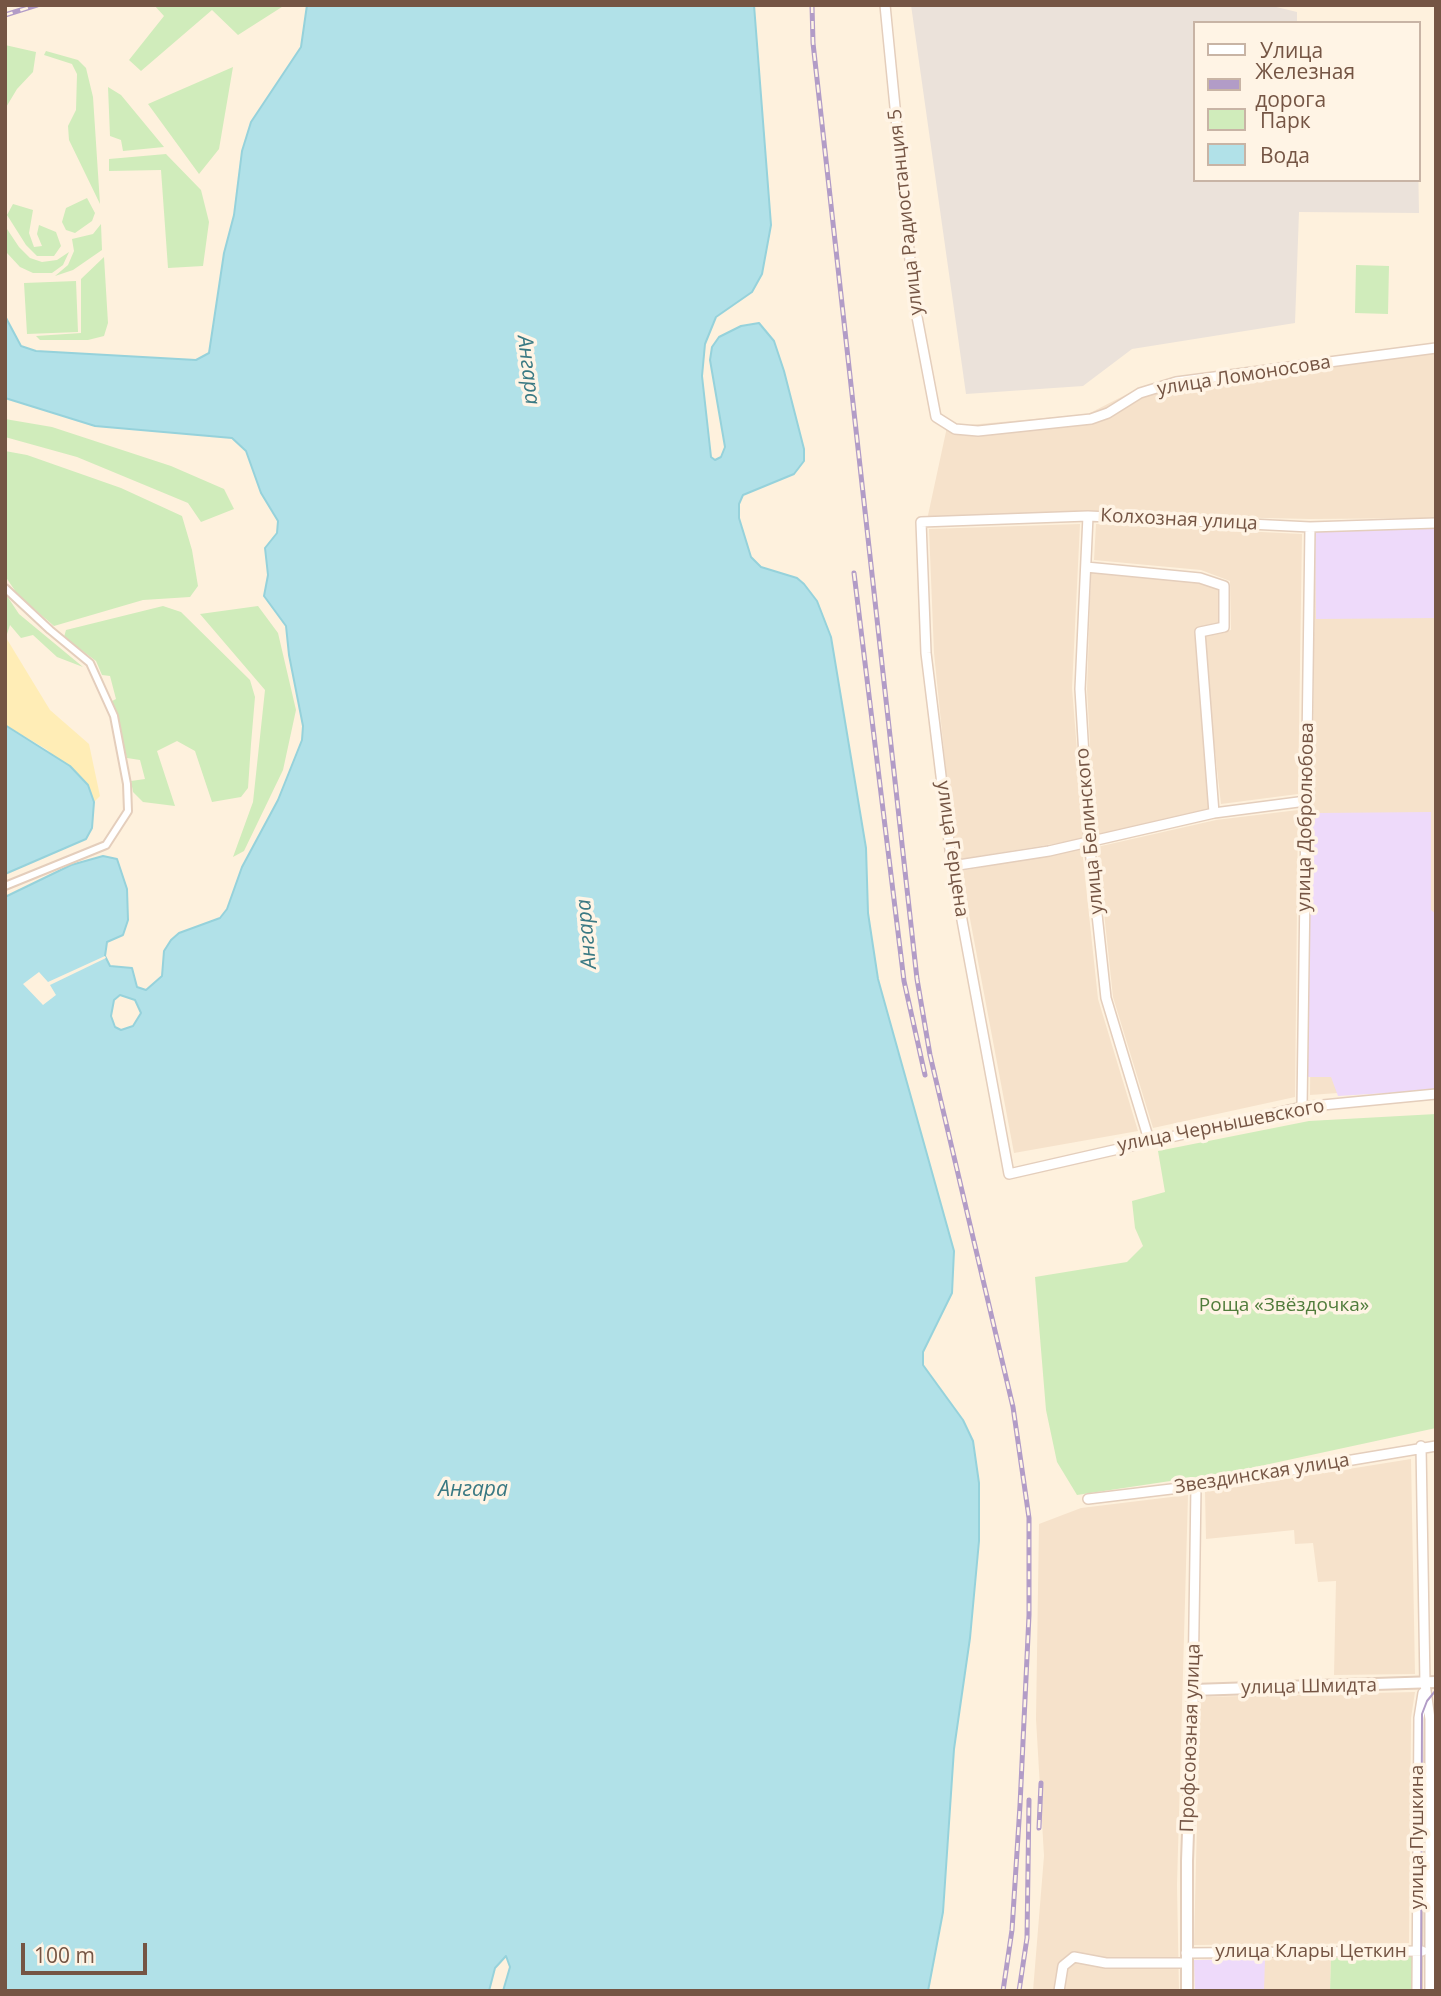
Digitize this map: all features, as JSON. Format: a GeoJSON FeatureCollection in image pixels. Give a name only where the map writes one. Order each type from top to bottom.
{"type":"FeatureCollection","features":[{"type":"Feature","properties":{"kind":"street","name":"улица Радиостанция 5"},"geometry":{"type":"LineString","coordinates":[[885,5],[914,301],[936,417]]}},
{"type":"Feature","properties":{"kind":"street","name":"улица Ломоносова"},"geometry":{"type":"LineString","coordinates":[[936,417],[955,429],[978,431],[1091,419],[1140,393],[1175,382],[1436,348]]}},
{"type":"Feature","properties":{"kind":"street","name":"Колхозная улица"},"geometry":{"type":"LineString","coordinates":[[921,522],[1088,516],[1310,527],[1436,523]]}},
{"type":"Feature","properties":{"kind":"street","name":"улица Белинского"},"geometry":{"type":"LineString","coordinates":[[1088,516],[1080,689],[1089,840],[1105,998],[1149,1140]]}},
{"type":"Feature","properties":{"kind":"street","name":"улица Герцена"},"geometry":{"type":"LineString","coordinates":[[921,522],[926,644],[952,866],[1009,1174]]}},
{"type":"Feature","properties":{"kind":"street","name":"улица Добролюбова"},"geometry":{"type":"LineString","coordinates":[[1302,1107],[1310,527]]}},
{"type":"Feature","properties":{"kind":"street"},"geometry":{"type":"LineString","coordinates":[[1086,567],[1200,578],[1224,586],[1224,627],[1200,632],[1214,813]]}},
{"type":"Feature","properties":{"kind":"street"},"geometry":{"type":"LineString","coordinates":[[5,588],[90,663],[114,716],[127,784],[128,811],[106,845],[5,886]]}},
{"type":"Feature","properties":{"kind":"street"},"geometry":{"type":"LineString","coordinates":[[952,866],[1036,853],[1214,813],[1306,801]]}},
{"type":"Feature","properties":{"kind":"street","name":"улица Чернышевского"},"geometry":{"type":"LineString","coordinates":[[1009,1174],[1302,1107],[1436,1094]]}},
{"type":"Feature","properties":{"kind":"street","name":"Звездинская улица"},"geometry":{"type":"LineString","coordinates":[[1088,1499],[1196,1486],[1421,1446],[1436,1446]]}},
{"type":"Feature","properties":{"kind":"street","name":"улица Пушкина"},"geometry":{"type":"LineString","coordinates":[[1421,1446],[1432,1684],[1430,1718],[1433,1951],[1430,1991]]}},
{"type":"Feature","properties":{"kind":"street","name":"Профсоюзная улица"},"geometry":{"type":"LineString","coordinates":[[1187,1991],[1196,1486]]}},
{"type":"Feature","properties":{"kind":"street","name":"улица Пушкина"},"geometry":{"type":"LineString","coordinates":[[1417,1991],[1419,1718],[1432,1684]]}},
{"type":"Feature","properties":{"kind":"street","name":"улица Шмидта"},"geometry":{"type":"LineString","coordinates":[[1193,1690],[1432,1684]]}},
{"type":"Feature","properties":{"kind":"street","name":"улица Клары Цеткин"},"geometry":{"type":"LineString","coordinates":[[1059,1991],[1063,1966],[1074,1957],[1106,1963],[1433,1951]]}},
{"type":"Feature","properties":{"kind":"shaded area"},"geometry":{"type":"Polygon","coordinates":[[[911,5],[1268,5],[1297,12],[1297,21],[1192,21],[1192,182],[1418,182],[1419,213],[1299,212],[1295,323],[1132,349],[1083,386],[966,394],[911,5]]]}},
{"type":"Feature","properties":{"kind":"shaded area"},"geometry":{"type":"Polygon","coordinates":[[[1436,346],[1436,518],[1310,519],[1088,514],[927,520],[947,427],[1088,414],[1139,388],[1191,376],[1287,361],[1436,346]]]}},
{"type":"Feature","properties":{"kind":"shaded area"},"geometry":{"type":"Polygon","coordinates":[[[1080,524],[1072,688],[1084,839],[955,860],[934,653],[929,529],[1080,524]]]}},
{"type":"Feature","properties":{"kind":"shaded area"},"geometry":{"type":"Polygon","coordinates":[[[1096,524],[1302,534],[1298,794],[1221,804],[1202,635],[1231,630],[1230,581],[1201,570],[1094,560],[1096,524]]]}},
{"type":"Feature","properties":{"kind":"shaded area"},"geometry":{"type":"Polygon","coordinates":[[[1436,529],[1436,1086],[1310,1095],[1315,530],[1436,529]]]}},
{"type":"Feature","properties":{"kind":"shaded area"},"geometry":{"type":"Polygon","coordinates":[[[1436,529],[1436,618],[1316,619],[1315,531],[1436,529]]]}},
{"type":"Feature","properties":{"kind":"shaded area"},"geometry":{"type":"Polygon","coordinates":[[[1091,572],[1193,580],[1223,586],[1221,625],[1198,629],[1211,810],[1095,836],[1087,689],[1091,572]]]}},
{"type":"Feature","properties":{"kind":"shaded area"},"geometry":{"type":"Polygon","coordinates":[[[1298,810],[1295,1097],[1153,1128],[1113,997],[1097,847],[1216,820],[1298,810]]]}},
{"type":"Feature","properties":{"kind":"shaded area"},"geometry":{"type":"Polygon","coordinates":[[[1431,812],[1431,910],[1436,914],[1436,1090],[1338,1096],[1331,1077],[1306,1077],[1310,834],[1317,813],[1431,812]]]}},
{"type":"Feature","properties":{"kind":"shaded area"},"geometry":{"type":"Polygon","coordinates":[[[1082,849],[1098,999],[1138,1131],[1014,1153],[961,871],[1082,849]]]}},
{"type":"Feature","properties":{"kind":"shaded area"},"geometry":{"type":"Polygon","coordinates":[[[1411,1459],[1415,1674],[1334,1675],[1336,1581],[1318,1582],[1313,1543],[1295,1544],[1294,1530],[1206,1539],[1205,1492],[1411,1459]]]}},
{"type":"Feature","properties":{"kind":"shaded area"},"geometry":{"type":"Polygon","coordinates":[[[1188,1495],[1177,1885],[1179,1991],[1033,1991],[1044,1856],[1036,1719],[1039,1524],[1081,1508],[1188,1495]]]}},
{"type":"Feature","properties":{"kind":"shaded area"},"geometry":{"type":"Polygon","coordinates":[[[1415,1692],[1411,1718],[1409,1943],[1194,1945],[1200,1697],[1415,1692]]]}},
{"type":"Feature","properties":{"kind":"shaded area"},"geometry":{"type":"Polygon","coordinates":[[[1331,1958],[1330,1991],[1195,1991],[1194,1960],[1331,1958]]]}},
{"type":"Feature","properties":{"kind":"shaded area"},"geometry":{"type":"Polygon","coordinates":[[[1265,1959],[1264,1991],[1195,1991],[1194,1960],[1265,1959]]]}},
{"type":"Feature","properties":{"kind":"green space"},"geometry":{"type":"Polygon","coordinates":[[[154,5],[285,5],[238,35],[212,10],[141,71],[129,60],[164,16],[154,5]]]}},
{"type":"Feature","properties":{"kind":"green space"},"geometry":{"type":"Polygon","coordinates":[[[5,45],[36,52],[33,72],[17,89],[5,109],[5,45]]]}},
{"type":"Feature","properties":{"kind":"green space"},"geometry":{"type":"Polygon","coordinates":[[[46,51],[78,60],[86,68],[93,97],[100,204],[69,140],[68,126],[76,110],[77,74],[72,64],[44,55],[46,51]]]}},
{"type":"Feature","properties":{"kind":"green space"},"geometry":{"type":"Polygon","coordinates":[[[233,67],[219,149],[199,174],[148,104],[233,67]]]}},
{"type":"Feature","properties":{"kind":"green space"},"geometry":{"type":"Polygon","coordinates":[[[108,87],[121,95],[164,147],[123,151],[121,140],[110,136],[108,87]]]}},
{"type":"Feature","properties":{"kind":"green space"},"geometry":{"type":"Polygon","coordinates":[[[166,154],[201,190],[209,222],[203,266],[168,268],[161,170],[109,171],[109,159],[166,154]]]}},
{"type":"Feature","properties":{"kind":"green space"},"geometry":{"type":"Polygon","coordinates":[[[87,198],[95,213],[92,221],[75,233],[66,230],[62,222],[66,208],[87,198]]]}},
{"type":"Feature","properties":{"kind":"green space"},"geometry":{"type":"Polygon","coordinates":[[[13,204],[33,210],[29,233],[34,247],[42,246],[37,234],[39,225],[56,232],[61,246],[54,256],[37,256],[26,245],[7,215],[13,204]]]}},
{"type":"Feature","properties":{"kind":"green space"},"geometry":{"type":"Polygon","coordinates":[[[101,224],[102,250],[73,270],[55,276],[68,265],[74,251],[72,239],[93,234],[101,224]]]}},
{"type":"Feature","properties":{"kind":"green space"},"geometry":{"type":"Polygon","coordinates":[[[5,226],[30,258],[42,262],[57,260],[69,252],[63,265],[52,273],[33,273],[20,267],[7,253],[5,226]]]}},
{"type":"Feature","properties":{"kind":"green space"},"geometry":{"type":"Polygon","coordinates":[[[104,257],[108,323],[104,336],[88,340],[40,340],[36,336],[81,333],[81,279],[104,257]]]}},
{"type":"Feature","properties":{"kind":"green space"},"geometry":{"type":"Polygon","coordinates":[[[1356,265],[1389,266],[1388,314],[1355,313],[1356,265]]]}},
{"type":"Feature","properties":{"kind":"green space"},"geometry":{"type":"Polygon","coordinates":[[[76,281],[78,332],[27,334],[24,283],[76,281]]]}},
{"type":"Feature","properties":{"kind":"green space"},"geometry":{"type":"Polygon","coordinates":[[[5,419],[52,427],[171,466],[224,489],[234,509],[201,522],[188,503],[77,457],[5,437],[5,419]]]}},
{"type":"Feature","properties":{"kind":"green space"},"geometry":{"type":"Polygon","coordinates":[[[5,451],[27,455],[121,488],[182,516],[192,550],[198,586],[190,597],[143,600],[54,626],[18,595],[5,576],[5,451]]]}},
{"type":"Feature","properties":{"kind":"green space"},"geometry":{"type":"Polygon","coordinates":[[[5,593],[19,614],[83,667],[57,657],[33,635],[21,638],[10,625],[5,640],[5,593]]]}},
{"type":"Feature","properties":{"kind":"green space"},"geometry":{"type":"Polygon","coordinates":[[[163,606],[181,612],[250,680],[255,697],[248,788],[241,797],[212,802],[195,751],[177,741],[157,751],[175,806],[143,802],[133,792],[131,781],[145,779],[140,760],[127,758],[112,701],[116,699],[110,676],[102,675],[96,661],[64,637],[66,630],[163,606]]]}},
{"type":"Feature","properties":{"kind":"green space"},"geometry":{"type":"Polygon","coordinates":[[[258,606],[278,633],[296,710],[283,770],[244,851],[233,857],[253,802],[265,690],[200,614],[258,606]]]}},
{"type":"Feature","properties":{"kind":"green space","name":"Роща «Звёздочка»"},"geometry":{"type":"Polygon","coordinates":[[[1436,1114],[1436,1428],[1237,1471],[1077,1495],[1057,1462],[1046,1410],[1035,1277],[1127,1262],[1143,1246],[1135,1228],[1132,1201],[1165,1192],[1158,1151],[1309,1121],[1436,1114]]]}},
{"type":"Feature","properties":{"kind":"green space"},"geometry":{"type":"Polygon","coordinates":[[[1413,1956],[1413,1991],[1330,1991],[1331,1958],[1413,1956]]]}},
{"type":"Feature","properties":{"kind":"sand"},"geometry":{"type":"Polygon","coordinates":[[[5,636],[50,710],[89,744],[100,796],[94,802],[88,785],[46,749],[5,725],[5,636]]]}},
{"type":"Feature","properties":{"kind":"water","name":"Ангара"},"geometry":{"type":"Polygon","coordinates":[[[307,5],[754,5],[771,225],[762,274],[752,292],[716,317],[705,344],[702,376],[711,457],[715,460],[721,457],[725,447],[710,360],[712,347],[719,337],[741,326],[759,323],[774,341],[784,371],[804,449],[804,461],[794,474],[743,495],[739,504],[739,518],[751,557],[761,567],[797,578],[804,584],[817,601],[831,637],[866,848],[868,913],[878,979],[954,1251],[952,1293],[923,1352],[923,1365],[963,1420],[973,1441],[979,1483],[979,1541],[970,1638],[954,1749],[943,1912],[928,1991],[503,1991],[510,1967],[506,1956],[495,1968],[489,1991],[5,1991],[5,897],[71,865],[103,856],[117,859],[127,889],[128,920],[123,935],[107,942],[105,956],[110,966],[132,968],[137,987],[146,990],[162,976],[164,951],[171,940],[179,933],[220,918],[227,909],[242,867],[278,800],[302,740],[303,726],[286,626],[264,596],[268,575],[265,548],[277,533],[278,521],[261,493],[246,451],[232,438],[95,426],[5,398],[5,316],[21,346],[36,351],[196,360],[209,353],[224,253],[234,215],[242,151],[251,122],[301,47],[307,5]],[[120,995],[114,1000],[111,1016],[115,1027],[121,1030],[133,1026],[141,1013],[135,1000],[120,995]]]}},
{"type":"Feature","properties":{"kind":"water"},"geometry":{"type":"Polygon","coordinates":[[[5,725],[70,766],[88,785],[94,802],[92,828],[86,839],[5,874],[5,725]]]}},
{"type":"Feature","properties":{"kind":"pier"},"geometry":{"type":"Polygon","coordinates":[[[105,956],[106,958],[50,985],[56,995],[43,1005],[23,984],[39,972],[48,982],[105,956]]]}},
{"type":"Feature","properties":{"kind":"tram line"},"geometry":{"type":"LineString","coordinates":[[1421,1991],[1422,1714],[1427,1701],[1436,1690]]}},
{"type":"Feature","properties":{"kind":"railway"},"geometry":{"type":"LineString","coordinates":[[5,15],[37,5]]}},
{"type":"Feature","properties":{"kind":"railway"},"geometry":{"type":"LineString","coordinates":[[812,5],[813,43],[917,979],[930,1055],[1013,1407],[1029,1518],[1029,1615],[1020,1805],[1012,1930],[1003,1991]]}},
{"type":"Feature","properties":{"kind":"railway"},"geometry":{"type":"LineString","coordinates":[[854,573],[904,981],[925,1075]]}},
{"type":"Feature","properties":{"kind":"railway"},"geometry":{"type":"LineString","coordinates":[[1039,1828],[1041,1783]]}},
{"type":"Feature","properties":{"kind":"railway"},"geometry":{"type":"LineString","coordinates":[[1019,1991],[1027,1938],[1029,1800]]}}]}
